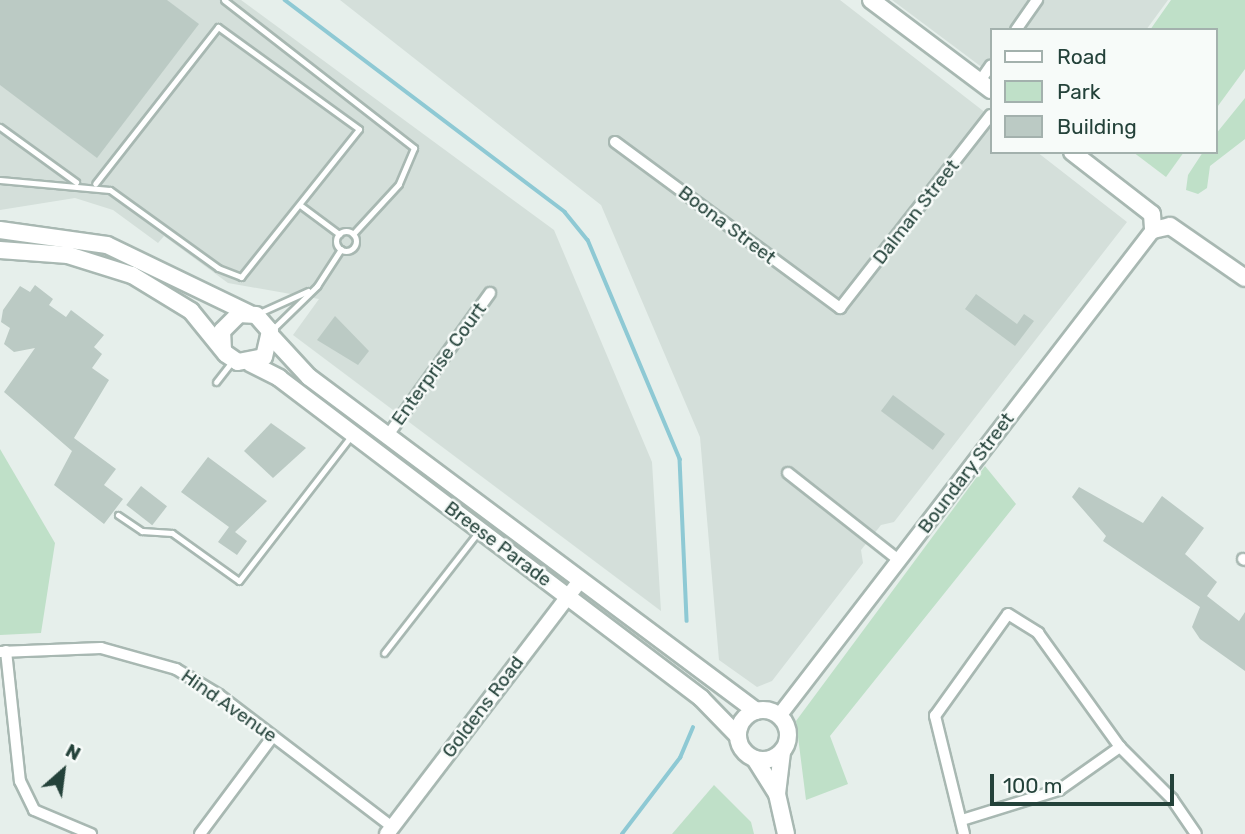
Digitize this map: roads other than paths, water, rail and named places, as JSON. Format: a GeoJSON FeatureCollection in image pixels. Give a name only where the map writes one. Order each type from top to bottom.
{"type":"FeatureCollection","features":[{"type":"Feature","properties":{"kind":"main road"},"geometry":{"type":"LineString","coordinates":[[871,0],[985,86]]}},
{"type":"Feature","properties":{"kind":"main road"},"geometry":{"type":"LineString","coordinates":[[1074,154],[1152,222],[1170,226],[1245,278]]}},
{"type":"Feature","properties":{"kind":"main road"},"geometry":{"type":"LineString","coordinates":[[0,230],[107,244],[252,314],[271,334],[268,351],[250,363],[228,354],[191,311],[132,275],[68,255],[0,250]]}},
{"type":"Feature","properties":{"kind":"main road"},"geometry":{"type":"LineString","coordinates":[[228,354],[226,323],[252,314]]}},
{"type":"Feature","properties":{"kind":"main road","name":"Breese Parade"},"geometry":{"type":"LineString","coordinates":[[271,334],[310,377],[756,711]]}},
{"type":"Feature","properties":{"kind":"main road","name":"Breese Parade"},"geometry":{"type":"LineString","coordinates":[[250,363],[353,433],[701,698],[738,736]]}},
{"type":"Feature","properties":{"kind":"main road"},"geometry":{"type":"LineString","coordinates":[[776,794],[788,730],[779,716],[756,711],[743,720],[738,736],[776,794],[786,834]]}},
{"type":"Feature","properties":{"kind":"main road"},"geometry":{"type":"LineString","coordinates":[[755,759],[782,752]]}},
{"type":"Feature","properties":{"kind":"street"},"geometry":{"type":"LineString","coordinates":[[1017,28],[1037,0]]}},
{"type":"Feature","properties":{"kind":"street"},"geometry":{"type":"LineString","coordinates":[[985,86],[990,68]]}},
{"type":"Feature","properties":{"kind":"street","name":"Dalman Street"},"geometry":{"type":"LineString","coordinates":[[840,308],[990,116]]}},
{"type":"Feature","properties":{"kind":"street","name":"Boona Street"},"geometry":{"type":"LineString","coordinates":[[615,142],[840,308]]}},
{"type":"Feature","properties":{"kind":"street","name":"Boundary Street"},"geometry":{"type":"LineString","coordinates":[[779,716],[900,561],[1152,222]]}},
{"type":"Feature","properties":{"kind":"street","name":"Enterprise Court"},"geometry":{"type":"LineString","coordinates":[[388,435],[490,293]]}},
{"type":"Feature","properties":{"kind":"street"},"geometry":{"type":"LineString","coordinates":[[788,473],[900,561]]}},
{"type":"Feature","properties":{"kind":"street","name":"Goldens Road"},"geometry":{"type":"LineString","coordinates":[[389,830],[580,581]]}},
{"type":"Feature","properties":{"kind":"street"},"geometry":{"type":"LineString","coordinates":[[964,834],[935,716],[1008,614],[1038,633],[1120,747],[1196,834]]}},
{"type":"Feature","properties":{"kind":"street","name":"Hind Avenue"},"geometry":{"type":"LineString","coordinates":[[3,652],[81,646],[146,659],[200,682],[273,736],[389,830]]}},
{"type":"Feature","properties":{"kind":"street"},"geometry":{"type":"LineString","coordinates":[[3,652],[20,781],[34,810],[91,834]]}},
{"type":"Feature","properties":{"kind":"street"},"geometry":{"type":"LineString","coordinates":[[200,834],[273,736]]}},
{"type":"Feature","properties":{"kind":"street"},"geometry":{"type":"LineString","coordinates":[[962,820],[1059,790],[1120,747]]}},
{"type":"Feature","properties":{"kind":"lane"},"geometry":{"type":"LineString","coordinates":[[224,0],[414,148],[398,184],[353,234],[353,248],[341,249]]}},
{"type":"Feature","properties":{"kind":"lane"},"geometry":{"type":"LineString","coordinates":[[0,180],[96,184],[123,196],[233,277],[247,275],[359,129],[218,27],[96,184]]}},
{"type":"Feature","properties":{"kind":"lane"},"geometry":{"type":"LineString","coordinates":[[0,127],[79,184]]}},
{"type":"Feature","properties":{"kind":"lane"},"geometry":{"type":"LineString","coordinates":[[300,205],[339,234],[353,234]]}},
{"type":"Feature","properties":{"kind":"lane"},"geometry":{"type":"LineString","coordinates":[[271,334],[317,286],[341,249],[339,234]]}},
{"type":"Feature","properties":{"kind":"lane"},"geometry":{"type":"LineString","coordinates":[[252,314],[317,286]]}},
{"type":"Feature","properties":{"kind":"lane"},"geometry":{"type":"LineString","coordinates":[[216,382],[228,354]]}},
{"type":"Feature","properties":{"kind":"lane"},"geometry":{"type":"LineString","coordinates":[[118,515],[142,531],[172,533],[239,581],[353,433]]}},
{"type":"Feature","properties":{"kind":"lane"},"geometry":{"type":"LineString","coordinates":[[384,653],[480,530]]}},
{"type":"Feature","properties":{"kind":"waterway"},"geometry":{"type":"LineString","coordinates":[[285,0],[565,212],[588,240],[680,459],[687,621]]}},
{"type":"Feature","properties":{"kind":"waterway"},"geometry":{"type":"LineString","coordinates":[[622,834],[680,758],[693,728]]}}]}
